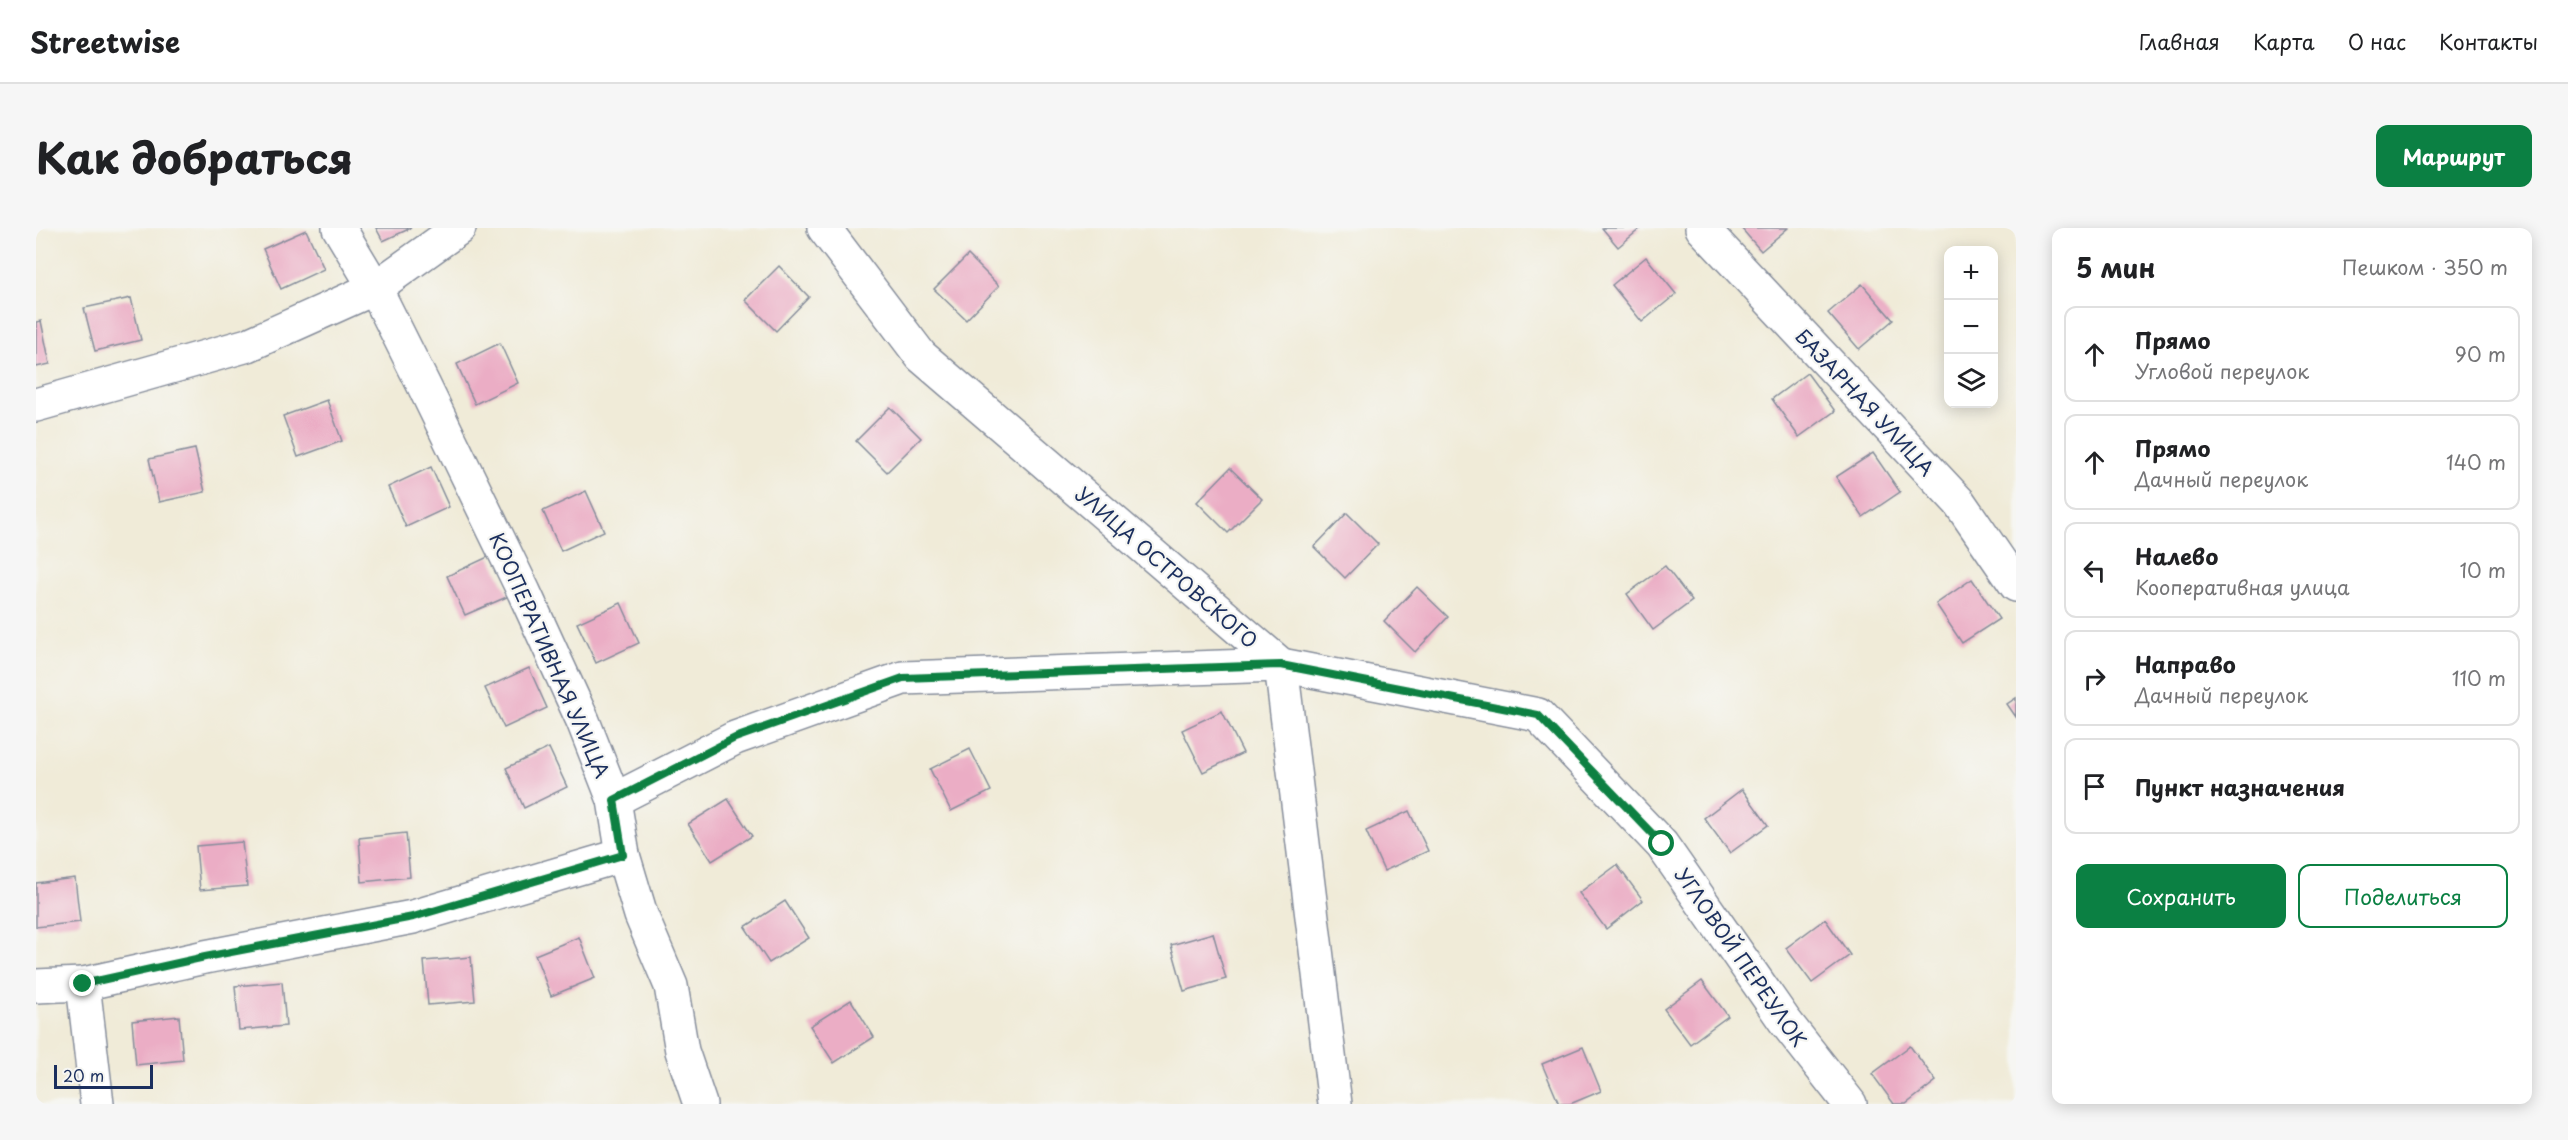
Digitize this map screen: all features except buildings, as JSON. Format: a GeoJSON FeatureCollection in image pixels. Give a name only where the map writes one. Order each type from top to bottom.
{"type":"FeatureCollection","features":[{"type":"Feature","properties":{"kind":"street","name":"КООПЕРАТИВНАЯ УЛИЦА"},"geometry":{"type":"LineString","coordinates":[[339,228],[375,288],[525,592],[583,721],[614,800],[623,855],[641,915],[671,986],[682,1051],[700,1104]]}},
{"type":"Feature","properties":{"kind":"street"},"geometry":{"type":"LineString","coordinates":[[36,405],[248,345],[375,288],[459,228]]}},
{"type":"Feature","properties":{"kind":"street","name":"УЛИЦА ОСТРОВСКОГО"},"geometry":{"type":"LineString","coordinates":[[824,228],[921,356],[1281,665]]}},
{"type":"Feature","properties":{"kind":"street","name":"БАЗАРНАЯ УЛИЦА"},"geometry":{"type":"LineString","coordinates":[[1702,228],[1959,502],[2016,585]]}},
{"type":"Feature","properties":{"kind":"street"},"geometry":{"type":"LineString","coordinates":[[1281,665],[1335,1104]]}},
{"type":"Feature","properties":{"kind":"street","name":"УГЛОВОЙ ПЕРЕУЛОК"},"geometry":{"type":"LineString","coordinates":[[614,800],[735,738],[903,678],[1281,665],[1538,715],[1662,844],[1784,1020],[1850,1104]]}},
{"type":"Feature","properties":{"kind":"street"},"geometry":{"type":"LineString","coordinates":[[36,986],[83,984],[205,957],[413,917],[623,855]]}},
{"type":"Feature","properties":{"kind":"street"},"geometry":{"type":"LineString","coordinates":[[83,984],[97,1104]]}},
{"type":"Feature","properties":{"kind":"route"},"geometry":{"type":"LineString","coordinates":[[83,984],[205,957],[413,917],[623,855],[614,800],[735,738],[903,678],[1281,665],[1538,715],[1662,844]]}}]}
